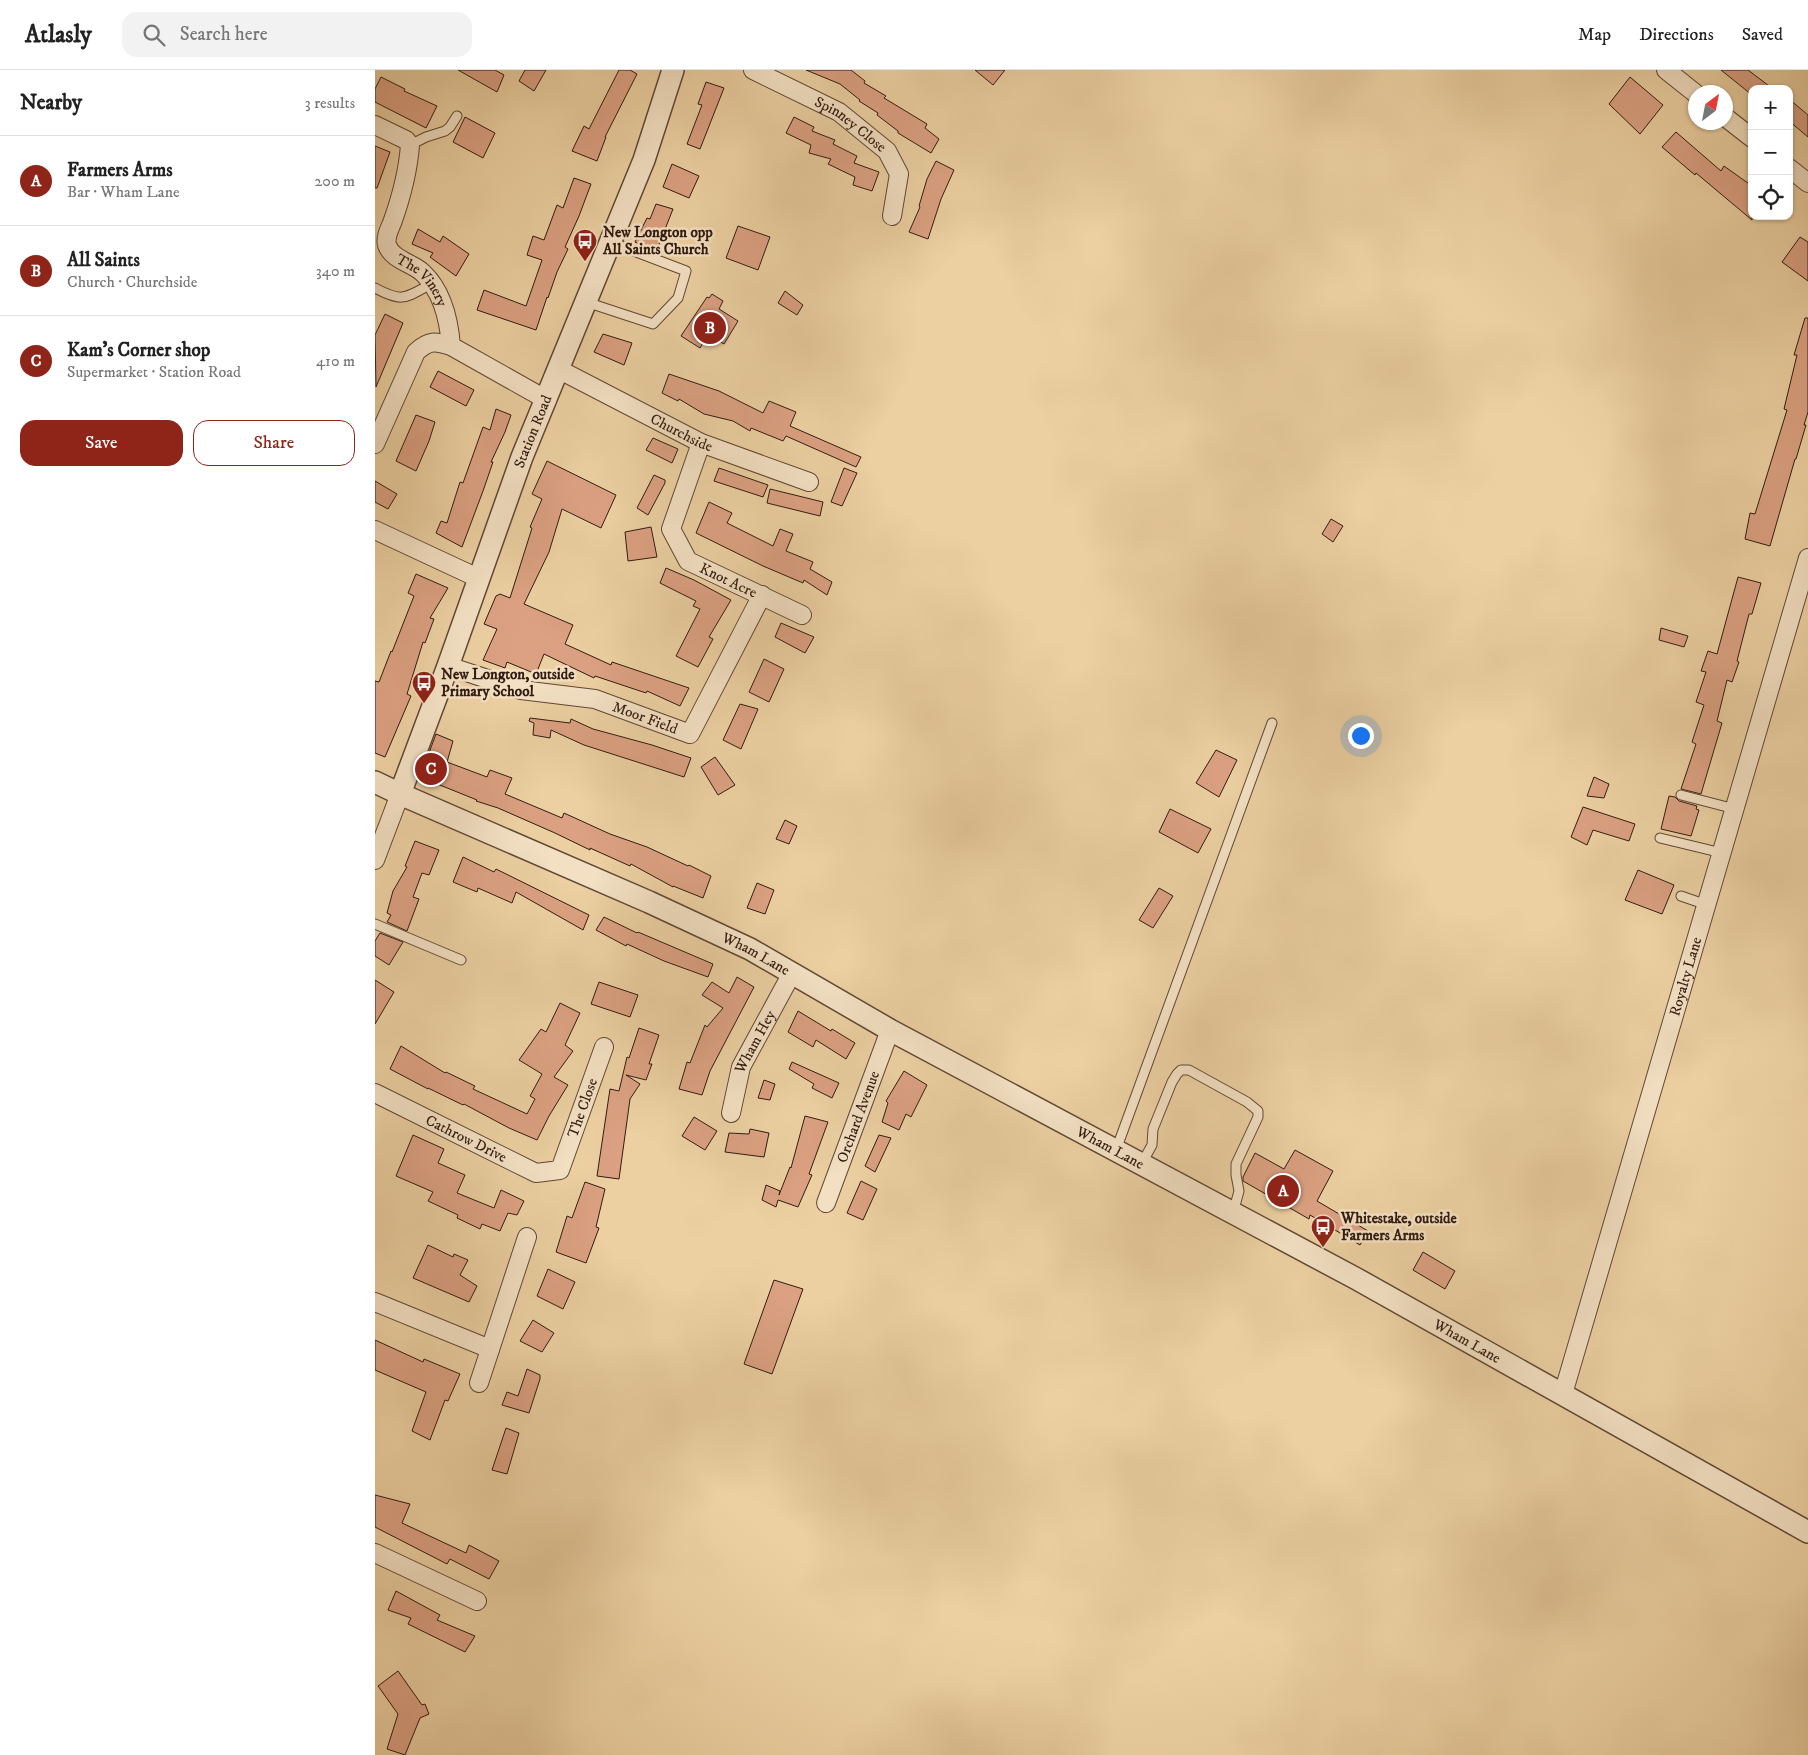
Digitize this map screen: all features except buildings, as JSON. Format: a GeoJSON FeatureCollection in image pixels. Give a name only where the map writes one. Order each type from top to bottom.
{"type":"FeatureCollection","features":[{"type":"Feature","properties":{"kind":"street","name":"Station Road"},"geometry":{"type":"LineString","coordinates":[[399,794],[448,666],[522,457],[644,160],[673,70]]}},
{"type":"Feature","properties":{"kind":"street","name":"Spinney Close"},"geometry":{"type":"LineString","coordinates":[[753,70],[839,112],[887,151],[899,174],[892,216]]}},
{"type":"Feature","properties":{"kind":"street"},"geometry":{"type":"LineString","coordinates":[[1666,70],[1688,87]]}},
{"type":"Feature","properties":{"kind":"street"},"geometry":{"type":"LineString","coordinates":[[1733,123],[1748,135]]}},
{"type":"Feature","properties":{"kind":"street"},"geometry":{"type":"LineString","coordinates":[[375,125],[406,140],[410,145]]}},
{"type":"Feature","properties":{"kind":"street","name":"The Vinery"},"geometry":{"type":"LineString","coordinates":[[410,145],[400,201],[387,237],[387,246],[394,255],[423,272],[431,284],[443,304],[449,321],[451,346]]}},
{"type":"Feature","properties":{"kind":"street"},"geometry":{"type":"LineString","coordinates":[[1793,171],[1808,183]]}},
{"type":"Feature","properties":{"kind":"street"},"geometry":{"type":"LineString","coordinates":[[375,444],[416,352],[426,344],[436,341],[451,346],[547,400]]}},
{"type":"Feature","properties":{"kind":"street","name":"Churchside"},"geometry":{"type":"LineString","coordinates":[[558,369],[701,443],[809,482]]}},
{"type":"Feature","properties":{"kind":"street","name":"Knot Acre"},"geometry":{"type":"LineString","coordinates":[[701,443],[671,529],[688,561],[802,614]]}},
{"type":"Feature","properties":{"kind":"street"},"geometry":{"type":"LineString","coordinates":[[375,530],[478,578]]}},
{"type":"Feature","properties":{"kind":"street","name":"Royalty Lane"},"geometry":{"type":"LineString","coordinates":[[1563,1394],[1735,809],[1803,599],[1808,558]]}},
{"type":"Feature","properties":{"kind":"street","name":"Moor Field"},"geometry":{"type":"LineString","coordinates":[[448,666],[521,690],[595,699],[690,734],[761,596]]}},
{"type":"Feature","properties":{"kind":"street","name":"Wham Lane"},"geometry":{"type":"LineString","coordinates":[[375,782],[649,902],[750,949],[890,1030],[1355,1278],[1808,1532]]}},
{"type":"Feature","properties":{"kind":"street"},"geometry":{"type":"LineString","coordinates":[[375,860],[399,794]]}},
{"type":"Feature","properties":{"kind":"street","name":"Wham Hey"},"geometry":{"type":"LineString","coordinates":[[731,1113],[741,1067],[791,973]]}},
{"type":"Feature","properties":{"kind":"street","name":"Orchard Avenue"},"geometry":{"type":"LineString","coordinates":[[825,1203],[890,1030]]}},
{"type":"Feature","properties":{"kind":"street","name":"The Close"},"geometry":{"type":"LineString","coordinates":[[560,1170],[605,1046]]}},
{"type":"Feature","properties":{"kind":"street","name":"Cathrow Drive"},"geometry":{"type":"LineString","coordinates":[[375,1093],[536,1173],[560,1170]]}},
{"type":"Feature","properties":{"kind":"street"},"geometry":{"type":"LineString","coordinates":[[479,1384],[527,1237]]}},
{"type":"Feature","properties":{"kind":"street"},"geometry":{"type":"LineString","coordinates":[[375,1302],[490,1349]]}},
{"type":"Feature","properties":{"kind":"street"},"geometry":{"type":"LineString","coordinates":[[375,1552],[477,1601]]}},
{"type":"Feature","properties":{"kind":"lane"},"geometry":{"type":"LineString","coordinates":[[410,145],[445,131],[457,116]]}},
{"type":"Feature","properties":{"kind":"lane"},"geometry":{"type":"LineString","coordinates":[[586,302],[653,324],[678,298],[686,271],[610,242]]}},
{"type":"Feature","properties":{"kind":"lane"},"geometry":{"type":"LineString","coordinates":[[375,288],[389,296],[401,298],[409,296],[431,284]]}},
{"type":"Feature","properties":{"kind":"lane"},"geometry":{"type":"LineString","coordinates":[[1116,1150],[1272,724]]}},
{"type":"Feature","properties":{"kind":"lane"},"geometry":{"type":"LineString","coordinates":[[1681,795],[1735,809]]}},
{"type":"Feature","properties":{"kind":"lane"},"geometry":{"type":"LineString","coordinates":[[1661,838],[1722,853]]}},
{"type":"Feature","properties":{"kind":"lane"},"geometry":{"type":"LineString","coordinates":[[1681,896],[1707,905]]}},
{"type":"Feature","properties":{"kind":"lane"},"geometry":{"type":"LineString","coordinates":[[375,924],[461,960]]}},
{"type":"Feature","properties":{"kind":"lane"},"geometry":{"type":"LineString","coordinates":[[1141,1164],[1151,1146],[1153,1129],[1172,1082],[1181,1070],[1189,1070],[1247,1102],[1258,1111],[1258,1117],[1236,1164],[1239,1191],[1233,1214]]}},
{"type":"Feature","properties":{"kind":"place","name":"New Longton opp All Saints Church"},"geometry":{"type":"Point","coordinates":[585,262]}},
{"type":"Feature","properties":{"kind":"place","name":"All Saints"},"geometry":{"type":"Point","coordinates":[710,328]}},
{"type":"Feature","properties":{"kind":"place","name":"New Longton, outside Primary School"},"geometry":{"type":"Point","coordinates":[424,704]}},
{"type":"Feature","properties":{"kind":"place","name":"Kam's Corner shop"},"geometry":{"type":"Point","coordinates":[431,769]}},
{"type":"Feature","properties":{"kind":"place","name":"Farmers Arms"},"geometry":{"type":"Point","coordinates":[1283,1191]}},
{"type":"Feature","properties":{"kind":"place","name":"Whitestake, outside Farmers Arms"},"geometry":{"type":"Point","coordinates":[1323,1248]}}]}
